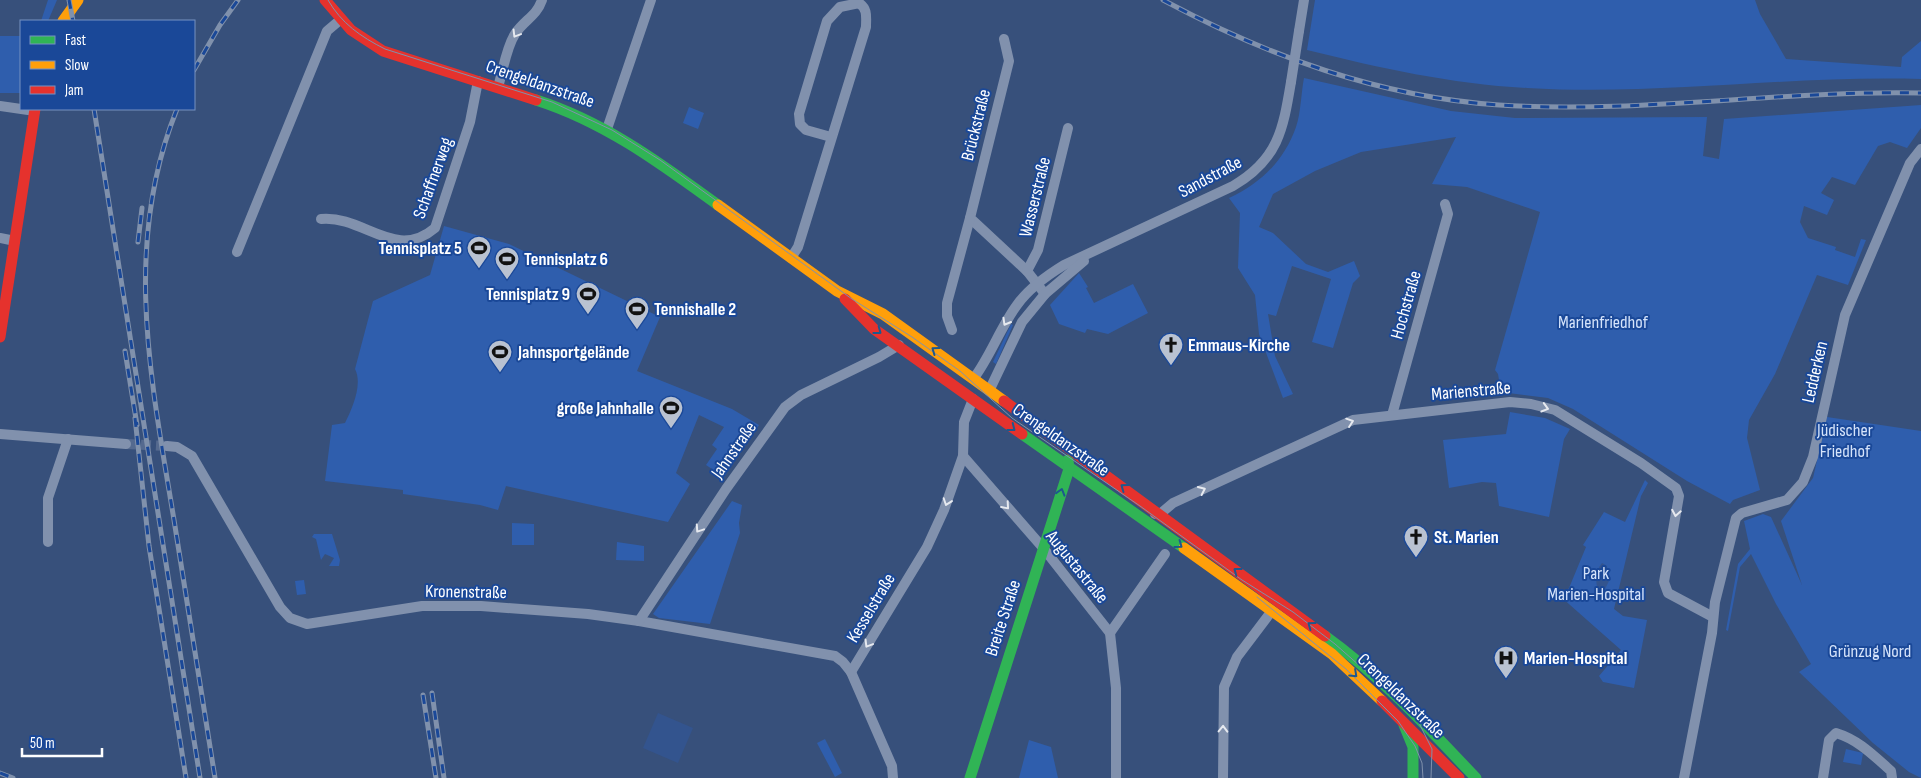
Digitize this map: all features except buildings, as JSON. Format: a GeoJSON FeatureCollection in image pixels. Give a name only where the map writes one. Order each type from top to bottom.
{"type":"FeatureCollection","features":[{"type":"Feature","properties":{"kind":"main road"},"geometry":{"type":"LineString","coordinates":[[64,20],[78,0]]}},
{"type":"Feature","properties":{"kind":"main road","name":"Crengeldanzstraße"},"geometry":{"type":"LineString","coordinates":[[325,0],[340,20],[360,40],[383,51],[568,110],[607,129],[652,157],[837,291],[883,314],[915,335],[1353,656],[1412,711],[1434,735],[1440,758]]}},
{"type":"Feature","properties":{"kind":"main road"},"geometry":{"type":"LineString","coordinates":[[0,337],[35,110]]}},
{"type":"Feature","properties":{"kind":"main road","name":"Crengeldanzstraße"},"geometry":{"type":"LineString","coordinates":[[837,291],[874,329],[1332,654],[1440,758]]}},
{"type":"Feature","properties":{"kind":"main road"},"geometry":{"type":"LineString","coordinates":[[899,345],[915,335]]}},
{"type":"Feature","properties":{"kind":"main road"},"geometry":{"type":"LineString","coordinates":[[973,398],[974,378]]}},
{"type":"Feature","properties":{"kind":"main road"},"geometry":{"type":"LineString","coordinates":[[973,398],[990,389]]}},
{"type":"Feature","properties":{"kind":"main road"},"geometry":{"type":"LineString","coordinates":[[1063,442],[1070,469]]}},
{"type":"Feature","properties":{"kind":"main road","name":"Breite Straße"},"geometry":{"type":"LineString","coordinates":[[970,778],[1070,469]]}},
{"type":"Feature","properties":{"kind":"main road"},"geometry":{"type":"LineString","coordinates":[[1271,612],[1276,601]]}},
{"type":"Feature","properties":{"kind":"main road"},"geometry":{"type":"LineString","coordinates":[[1412,711],[1400,718],[1413,747],[1414,778]]}},
{"type":"Feature","properties":{"kind":"main road"},"geometry":{"type":"LineString","coordinates":[[1434,735],[1476,778]]}},
{"type":"Feature","properties":{"kind":"main road"},"geometry":{"type":"LineString","coordinates":[[1414,778],[1422,768],[1440,758],[1460,763]]}},
{"type":"Feature","properties":{"kind":"main road"},"geometry":{"type":"LineString","coordinates":[[1440,758],[1442,778]]}},
{"type":"Feature","properties":{"kind":"main road"},"geometry":{"type":"LineString","coordinates":[[1440,758],[1459,778]]}},
{"type":"Feature","properties":{"kind":"street"},"geometry":{"type":"LineString","coordinates":[[498,87],[514,35],[525,21],[538,12],[542,0]]}},
{"type":"Feature","properties":{"kind":"street"},"geometry":{"type":"LineString","coordinates":[[607,129],[652,0]]}},
{"type":"Feature","properties":{"kind":"street","name":"Sandstraße"},"geometry":{"type":"LineString","coordinates":[[974,378],[987,360],[1018,304],[1037,284],[1064,265],[1233,186],[1253,174],[1273,151],[1280,135],[1291,82],[1304,0]]}},
{"type":"Feature","properties":{"kind":"street"},"geometry":{"type":"LineString","coordinates":[[791,258],[798,247],[866,27],[866,12],[864,6],[859,3],[840,8],[827,21],[799,114],[800,124],[806,130],[831,137]]}},
{"type":"Feature","properties":{"kind":"street"},"geometry":{"type":"LineString","coordinates":[[237,252],[328,31],[340,20]]}},
{"type":"Feature","properties":{"kind":"street","name":"Brückstraße"},"geometry":{"type":"LineString","coordinates":[[952,330],[947,316],[947,303],[970,218],[1008,61],[1004,39]]}},
{"type":"Feature","properties":{"kind":"street","name":"Schaffnerweg"},"geometry":{"type":"LineString","coordinates":[[322,219],[336,218],[396,240],[410,241],[423,237],[435,228],[470,122],[478,81]]}},
{"type":"Feature","properties":{"kind":"street"},"geometry":{"type":"LineString","coordinates":[[0,106],[20,108]]}},
{"type":"Feature","properties":{"kind":"street","name":"Wasserstraße"},"geometry":{"type":"LineString","coordinates":[[1027,271],[1038,250],[1068,128]]}},
{"type":"Feature","properties":{"kind":"street","name":"Ledderken"},"geometry":{"type":"LineString","coordinates":[[1684,778],[1712,633],[1714,602],[1736,518],[1742,513],[1787,500],[1803,482],[1813,457],[1845,315],[1910,163],[1921,149]]}},
{"type":"Feature","properties":{"kind":"street","name":"Hochstraße"},"geometry":{"type":"LineString","coordinates":[[1392,414],[1448,214],[1445,204]]}},
{"type":"Feature","properties":{"kind":"street"},"geometry":{"type":"LineString","coordinates":[[970,218],[1027,271],[1045,294]]}},
{"type":"Feature","properties":{"kind":"street"},"geometry":{"type":"LineString","coordinates":[[0,238],[15,241]]}},
{"type":"Feature","properties":{"kind":"street","name":"Sandstraße"},"geometry":{"type":"LineString","coordinates":[[990,389],[1019,327],[1045,294],[1096,251]]}},
{"type":"Feature","properties":{"kind":"street","name":"Jahnstraße"},"geometry":{"type":"LineString","coordinates":[[639,621],[726,489],[785,407],[801,395],[879,357],[899,345]]}},
{"type":"Feature","properties":{"kind":"street"},"geometry":{"type":"LineString","coordinates":[[963,456],[964,422],[973,398]]}},
{"type":"Feature","properties":{"kind":"street","name":"Marienstraße"},"geometry":{"type":"LineString","coordinates":[[1140,516],[1160,514],[1173,503],[1353,420],[1392,414],[1510,402],[1531,404],[1562,414],[1641,462],[1676,488],[1679,496],[1664,582],[1668,593],[1713,617]]}},
{"type":"Feature","properties":{"kind":"street"},"geometry":{"type":"LineString","coordinates":[[0,434],[126,444]]}},
{"type":"Feature","properties":{"kind":"street"},"geometry":{"type":"LineString","coordinates":[[48,542],[48,498],[68,439]]}},
{"type":"Feature","properties":{"kind":"street","name":"Kronenstraße"},"geometry":{"type":"LineString","coordinates":[[167,446],[177,446],[192,456],[280,607],[290,618],[307,624],[438,604],[588,614],[639,621],[835,656],[843,662],[850,672]]}},
{"type":"Feature","properties":{"kind":"street","name":"Augustastraße"},"geometry":{"type":"LineString","coordinates":[[963,456],[1044,549],[1110,634]]}},
{"type":"Feature","properties":{"kind":"street","name":"Kesselstraße"},"geometry":{"type":"LineString","coordinates":[[850,672],[927,548],[944,510],[963,456]]}},
{"type":"Feature","properties":{"kind":"street"},"geometry":{"type":"LineString","coordinates":[[1116,778],[1116,688],[1110,634],[1164,554]]}},
{"type":"Feature","properties":{"kind":"street"},"geometry":{"type":"LineString","coordinates":[[1223,778],[1224,687],[1237,658],[1271,612]]}},
{"type":"Feature","properties":{"kind":"street"},"geometry":{"type":"LineString","coordinates":[[850,672],[892,766],[893,778]]}},
{"type":"Feature","properties":{"kind":"street"},"geometry":{"type":"LineString","coordinates":[[1823,778],[1829,740],[1836,733],[1852,738],[1876,757],[1891,771],[1892,778]]}},
{"type":"Feature","properties":{"kind":"green space"},"geometry":{"type":"Polygon","coordinates":[[[48,0],[57,0],[48,20],[41,20],[48,0]]]}},
{"type":"Feature","properties":{"kind":"green space"},"geometry":{"type":"Polygon","coordinates":[[[1315,0],[1755,0],[1760,14],[1786,59],[1901,67],[1902,57],[1921,41],[1921,79],[1823,80],[1675,88],[1576,90],[1471,83],[1389,69],[1307,50],[1315,0]]]}},
{"type":"Feature","properties":{"kind":"green space"},"geometry":{"type":"Polygon","coordinates":[[[0,36],[20,36],[20,93],[0,93],[0,36]]]}},
{"type":"Feature","properties":{"kind":"green space","name":"Marienfriedhof"},"geometry":{"type":"Polygon","coordinates":[[[1304,78],[1451,111],[1515,118],[1707,117],[1703,156],[1719,159],[1724,119],[1921,105],[1921,128],[1907,148],[1890,142],[1878,146],[1855,185],[1832,177],[1821,193],[1834,200],[1827,215],[1804,206],[1800,222],[1808,238],[1836,247],[1835,250],[1855,257],[1861,239],[1866,240],[1848,285],[1817,275],[1775,374],[1749,420],[1747,438],[1760,490],[1733,500],[1730,504],[1687,481],[1573,409],[1548,398],[1501,392],[1498,374],[1495,370],[1540,212],[1467,187],[1432,184],[1456,137],[1361,152],[1315,171],[1273,194],[1259,227],[1273,233],[1306,264],[1328,272],[1354,261],[1360,276],[1353,283],[1333,348],[1312,342],[1331,279],[1292,266],[1276,316],[1268,314],[1275,356],[1293,394],[1283,398],[1259,334],[1255,295],[1238,268],[1240,213],[1229,198],[1261,178],[1270,170],[1285,150],[1298,121],[1304,78]]]}},
{"type":"Feature","properties":{"kind":"green space"},"geometry":{"type":"Polygon","coordinates":[[[689,107],[704,113],[698,129],[683,123],[689,107]]]}},
{"type":"Feature","properties":{"kind":"green space","name":"Jahnsportgelände"},"geometry":{"type":"Polygon","coordinates":[[[444,226],[509,244],[660,317],[637,371],[732,409],[759,425],[724,477],[706,465],[717,449],[712,445],[724,427],[699,415],[676,473],[690,484],[668,522],[506,486],[498,510],[480,505],[403,494],[403,490],[325,481],[332,425],[345,423],[356,396],[358,382],[355,369],[373,301],[430,275],[444,226]]]}},
{"type":"Feature","properties":{"kind":"green space"},"geometry":{"type":"Polygon","coordinates":[[[1079,273],[1088,287],[1086,288],[1094,303],[1133,284],[1148,313],[1108,334],[1087,329],[1085,333],[1059,324],[1050,305],[1079,273]]]}},
{"type":"Feature","properties":{"kind":"green space"},"geometry":{"type":"Polygon","coordinates":[[[1011,324],[1013,325],[996,364],[993,362],[1011,324]]]}},
{"type":"Feature","properties":{"kind":"green space"},"geometry":{"type":"Polygon","coordinates":[[[1510,412],[1545,418],[1570,429],[1564,439],[1549,517],[1499,506],[1496,483],[1482,482],[1449,488],[1443,440],[1506,434],[1510,412]]]}},
{"type":"Feature","properties":{"kind":"green space"},"geometry":{"type":"Polygon","coordinates":[[[1827,417],[1921,431],[1921,778],[1909,772],[1873,743],[1799,672],[1811,664],[1776,604],[1751,554],[1740,567],[1728,631],[1726,630],[1738,564],[1750,549],[1744,521],[1763,514],[1771,517],[1802,585],[1781,521],[1813,478],[1827,417]]]}},
{"type":"Feature","properties":{"kind":"green space","name":"Park Marien-Hospital"},"geometry":{"type":"Polygon","coordinates":[[[1645,480],[1648,483],[1641,496],[1614,609],[1623,616],[1647,620],[1634,688],[1603,682],[1599,676],[1621,650],[1561,597],[1569,588],[1586,547],[1583,545],[1604,512],[1625,522],[1645,480]]]}},
{"type":"Feature","properties":{"kind":"green space"},"geometry":{"type":"Polygon","coordinates":[[[732,501],[742,505],[739,523],[740,533],[710,624],[659,618],[653,614],[732,501]]]}},
{"type":"Feature","properties":{"kind":"green space"},"geometry":{"type":"Polygon","coordinates":[[[512,523],[534,524],[534,545],[512,545],[512,523]]]}},
{"type":"Feature","properties":{"kind":"green space"},"geometry":{"type":"Polygon","coordinates":[[[314,534],[332,534],[340,560],[339,566],[329,566],[334,558],[325,554],[321,560],[316,539],[312,537],[314,534]]]}},
{"type":"Feature","properties":{"kind":"green space"},"geometry":{"type":"Polygon","coordinates":[[[617,542],[644,546],[644,561],[616,560],[617,542]]]}},
{"type":"Feature","properties":{"kind":"green space"},"geometry":{"type":"Polygon","coordinates":[[[304,580],[306,594],[297,595],[295,581],[304,580]]]}},
{"type":"Feature","properties":{"kind":"green space"},"geometry":{"type":"Polygon","coordinates":[[[825,739],[842,773],[835,777],[817,743],[825,739]]]}},
{"type":"Feature","properties":{"kind":"green space"},"geometry":{"type":"Polygon","coordinates":[[[1029,740],[1051,747],[1058,778],[1019,778],[1029,740]]]}},
{"type":"Feature","properties":{"kind":"green space"},"geometry":{"type":"Polygon","coordinates":[[[1846,749],[1863,753],[1861,765],[1843,762],[1846,749]]]}},
{"type":"Feature","properties":{"kind":"shaded area"},"geometry":{"type":"Polygon","coordinates":[[[1602,563],[1607,566],[1609,581],[1601,597],[1596,580],[1602,563]]]}},
{"type":"Feature","properties":{"kind":"shaded area"},"geometry":{"type":"Polygon","coordinates":[[[658,713],[693,728],[678,763],[643,748],[658,713]]]}},
{"type":"Feature","properties":{"kind":"tunnel"},"geometry":{"type":"LineString","coordinates":[[126,444],[167,446]]}},
{"type":"Feature","properties":{"kind":"tram line"},"geometry":{"type":"LineString","coordinates":[[328,0],[339,16],[352,29],[385,49],[552,102],[612,130],[660,160],[852,299],[912,337],[960,371],[1012,418],[1140,506],[1242,580],[1293,612],[1335,644],[1417,719],[1432,749],[1431,778]]}},
{"type":"Feature","properties":{"kind":"tram line"},"geometry":{"type":"LineString","coordinates":[[1257,597],[1346,669],[1398,721],[1415,746],[1422,763],[1423,778]]}},
{"type":"Feature","properties":{"kind":"railway"},"geometry":{"type":"LineString","coordinates":[[69,0],[73,20]]}},
{"type":"Feature","properties":{"kind":"railway"},"geometry":{"type":"LineString","coordinates":[[195,68],[220,25],[238,0]]}},
{"type":"Feature","properties":{"kind":"railway"},"geometry":{"type":"LineString","coordinates":[[1163,0],[1243,39],[1284,56],[1368,83],[1454,100],[1499,105],[1552,107],[1657,104],[1815,95],[1921,93]]}},
{"type":"Feature","properties":{"kind":"railway"},"geometry":{"type":"LineString","coordinates":[[94,110],[200,778]]}},
{"type":"Feature","properties":{"kind":"railway"},"geometry":{"type":"LineString","coordinates":[[177,110],[160,160],[150,211],[146,262],[146,313],[157,416],[215,778]]}},
{"type":"Feature","properties":{"kind":"railway"},"geometry":{"type":"LineString","coordinates":[[138,242],[142,208]]}},
{"type":"Feature","properties":{"kind":"railway"},"geometry":{"type":"LineString","coordinates":[[125,351],[137,425]]}},
{"type":"Feature","properties":{"kind":"railway"},"geometry":{"type":"LineString","coordinates":[[135,418],[149,546],[186,778]]}},
{"type":"Feature","properties":{"kind":"railway"},"geometry":{"type":"LineString","coordinates":[[432,693],[444,778]]}},
{"type":"Feature","properties":{"kind":"railway"},"geometry":{"type":"LineString","coordinates":[[423,695],[436,778]]}},
{"type":"Feature","properties":{"kind":"railway"},"geometry":{"type":"LineString","coordinates":[[0,773],[13,778]]}},
{"type":"Feature","properties":{"kind":"traffic: fast"},"geometry":{"type":"LineString","coordinates":[[536,100],[561,109],[609,132],[653,159],[718,205]]}},
{"type":"Feature","properties":{"kind":"traffic: fast"},"geometry":{"type":"LineString","coordinates":[[1022,434],[1184,548]]}},
{"type":"Feature","properties":{"kind":"traffic: fast"},"geometry":{"type":"LineString","coordinates":[[970,778],[1069,469],[1068,460]]}},
{"type":"Feature","properties":{"kind":"traffic: fast"},"geometry":{"type":"LineString","coordinates":[[1325,636],[1366,668],[1476,778]]}},
{"type":"Feature","properties":{"kind":"traffic: fast"},"geometry":{"type":"LineString","coordinates":[[1404,725],[1413,747],[1413,778]]}},
{"type":"Feature","properties":{"kind":"traffic: slow"},"geometry":{"type":"LineString","coordinates":[[64,20],[78,0]]}},
{"type":"Feature","properties":{"kind":"traffic: slow"},"geometry":{"type":"LineString","coordinates":[[718,205],[837,291],[883,314],[1004,401]]}},
{"type":"Feature","properties":{"kind":"traffic: slow"},"geometry":{"type":"LineString","coordinates":[[1184,548],[1332,654],[1382,701]]}},
{"type":"Feature","properties":{"kind":"traffic: jam"},"geometry":{"type":"LineString","coordinates":[[325,0],[351,30],[383,51],[536,100]]}},
{"type":"Feature","properties":{"kind":"traffic: jam"},"geometry":{"type":"LineString","coordinates":[[0,337],[35,110]]}},
{"type":"Feature","properties":{"kind":"traffic: jam"},"geometry":{"type":"LineString","coordinates":[[845,299],[874,329],[1022,434]]}},
{"type":"Feature","properties":{"kind":"traffic: jam"},"geometry":{"type":"LineString","coordinates":[[1004,401],[1325,636]]}},
{"type":"Feature","properties":{"kind":"traffic: jam"},"geometry":{"type":"LineString","coordinates":[[1382,701],[1459,778]]}},
{"type":"Feature","properties":{"kind":"place","name":"Tennisplatz 5"},"geometry":{"type":"Point","coordinates":[479,269]}},
{"type":"Feature","properties":{"kind":"place","name":"Tennisplatz 6"},"geometry":{"type":"Point","coordinates":[507,280]}},
{"type":"Feature","properties":{"kind":"place","name":"Tennisplatz 9"},"geometry":{"type":"Point","coordinates":[588,315]}},
{"type":"Feature","properties":{"kind":"place","name":"Tennishalle 2"},"geometry":{"type":"Point","coordinates":[637,330]}},
{"type":"Feature","properties":{"kind":"place","name":"Emmaus-Kirche"},"geometry":{"type":"Point","coordinates":[1171,366]}},
{"type":"Feature","properties":{"kind":"place","name":"Jahnsportgelände"},"geometry":{"type":"Point","coordinates":[500,373]}},
{"type":"Feature","properties":{"kind":"place","name":"große Jahnhalle"},"geometry":{"type":"Point","coordinates":[671,429]}},
{"type":"Feature","properties":{"kind":"place","name":"St. Marien"},"geometry":{"type":"Point","coordinates":[1416,558]}},
{"type":"Feature","properties":{"kind":"place","name":"Marien-Hospital"},"geometry":{"type":"Point","coordinates":[1506,679]}},
{"type":"Feature","properties":{"kind":"park label","name":"Jüdischer Friedhof"},"geometry":{"type":"Point","coordinates":[1845,440]}},
{"type":"Feature","properties":{"kind":"park label","name":"Grünzug Nord"},"geometry":{"type":"Point","coordinates":[1870,651]}}]}
